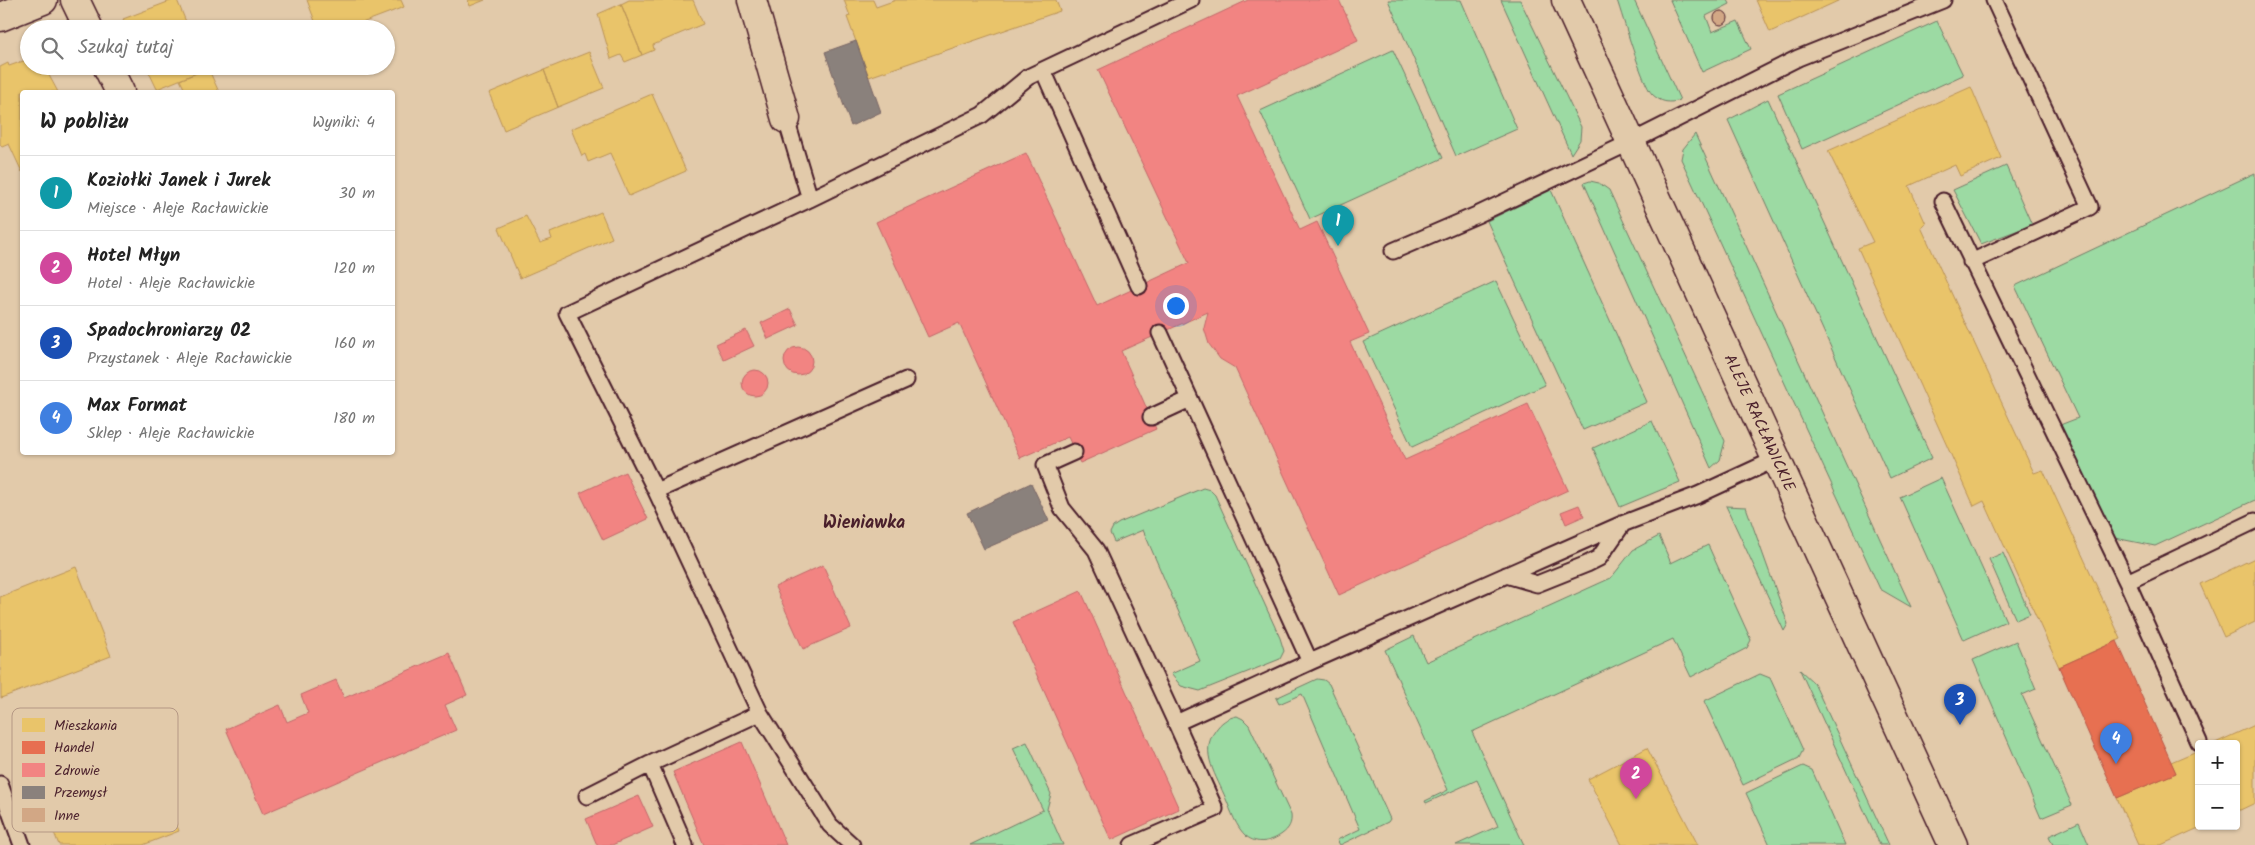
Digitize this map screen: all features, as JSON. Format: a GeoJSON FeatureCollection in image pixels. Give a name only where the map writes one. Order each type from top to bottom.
{"type":"FeatureCollection","features":[{"type":"Feature","properties":{"kind":"street"},"geometry":{"type":"LineString","coordinates":[[0,17],[43,0]]}},
{"type":"Feature","properties":{"kind":"street"},"geometry":{"type":"LineString","coordinates":[[75,0],[85,20]]}},
{"type":"Feature","properties":{"kind":"street"},"geometry":{"type":"LineString","coordinates":[[752,0],[786,119]]}},
{"type":"Feature","properties":{"kind":"street","name":"ALEJE RACŁAWICKIE"},"geometry":{"type":"LineString","coordinates":[[1566,0],[1953,845]]}},
{"type":"Feature","properties":{"kind":"street"},"geometry":{"type":"LineString","coordinates":[[112,75],[119,90]]}},
{"type":"Feature","properties":{"kind":"lane"},"geometry":{"type":"LineString","coordinates":[[852,845],[830,825],[760,713],[656,491],[566,314],[810,199],[982,115],[1028,77],[1191,0]]}},
{"type":"Feature","properties":{"kind":"lane"},"geometry":{"type":"LineString","coordinates":[[1393,251],[1478,214],[1631,142],[1798,58],[1943,0]]}},
{"type":"Feature","properties":{"kind":"lane"},"geometry":{"type":"LineString","coordinates":[[1972,262],[2090,207],[1994,0]]}},
{"type":"Feature","properties":{"kind":"lane"},"geometry":{"type":"LineString","coordinates":[[1043,70],[1139,286]]}},
{"type":"Feature","properties":{"kind":"lane"},"geometry":{"type":"LineString","coordinates":[[786,119],[810,199]]}},
{"type":"Feature","properties":{"kind":"lane"},"geometry":{"type":"LineString","coordinates":[[1943,201],[2127,582],[2198,740]]}},
{"type":"Feature","properties":{"kind":"lane"},"geometry":{"type":"LineString","coordinates":[[1160,333],[1310,662]]}},
{"type":"Feature","properties":{"kind":"lane"},"geometry":{"type":"LineString","coordinates":[[656,491],[906,380]]}},
{"type":"Feature","properties":{"kind":"lane"},"geometry":{"type":"LineString","coordinates":[[1151,417],[1190,399]]}},
{"type":"Feature","properties":{"kind":"lane"},"geometry":{"type":"LineString","coordinates":[[1074,452],[1045,465],[1062,508],[1096,550],[1216,809],[1132,845]]}},
{"type":"Feature","properties":{"kind":"lane"},"geometry":{"type":"LineString","coordinates":[[1176,722],[1622,524],[1698,495],[1776,459]]}},
{"type":"Feature","properties":{"kind":"lane"},"geometry":{"type":"LineString","coordinates":[[2127,582],[2255,522]]}},
{"type":"Feature","properties":{"kind":"lane"},"geometry":{"type":"LineString","coordinates":[[1506,575],[1537,584],[1587,564],[1599,558],[1622,524]]}},
{"type":"Feature","properties":{"kind":"lane"},"geometry":{"type":"LineString","coordinates":[[587,796],[650,764],[760,713]]}},
{"type":"Feature","properties":{"kind":"lane"},"geometry":{"type":"LineString","coordinates":[[650,764],[685,845]]}},
{"type":"Feature","properties":{"kind":"lane"},"geometry":{"type":"LineString","coordinates":[[0,784],[12,817]]}},
{"type":"Feature","properties":{"kind":"lane"},"geometry":{"type":"LineString","coordinates":[[17,832],[22,845]]}},
{"type":"Feature","properties":{"kind":"green space"},"geometry":{"type":"Polygon","coordinates":[[[1388,0],[1461,0],[1517,129],[1456,156],[1388,0]]]}},
{"type":"Feature","properties":{"kind":"green space"},"geometry":{"type":"Polygon","coordinates":[[[1501,0],[1520,0],[1581,127],[1580,140],[1571,154],[1501,0]]]}},
{"type":"Feature","properties":{"kind":"green space"},"geometry":{"type":"Polygon","coordinates":[[[1617,0],[1634,0],[1680,100],[1668,102],[1658,99],[1648,88],[1617,0]]]}},
{"type":"Feature","properties":{"kind":"green space"},"geometry":{"type":"Polygon","coordinates":[[[1670,0],[1728,0],[1730,4],[1706,16],[1712,32],[1738,21],[1751,49],[1702,72],[1670,0]]]}},
{"type":"Feature","properties":{"kind":"green space"},"geometry":{"type":"Polygon","coordinates":[[[1937,21],[1963,75],[1802,149],[1778,94],[1937,21]]]}},
{"type":"Feature","properties":{"kind":"green space"},"geometry":{"type":"Polygon","coordinates":[[[1393,50],[1443,158],[1310,219],[1260,111],[1393,50]]]}},
{"type":"Feature","properties":{"kind":"green space"},"geometry":{"type":"Polygon","coordinates":[[[1768,99],[1932,458],[1890,478],[1728,120],[1768,99]]]}},
{"type":"Feature","properties":{"kind":"green space"},"geometry":{"type":"Polygon","coordinates":[[[1695,134],[1911,607],[1880,589],[1681,159],[1683,149],[1695,134]]]}},
{"type":"Feature","properties":{"kind":"green space"},"geometry":{"type":"Polygon","coordinates":[[[2006,166],[2032,225],[1981,244],[1953,190],[2006,166]]]}},
{"type":"Feature","properties":{"kind":"green space"},"geometry":{"type":"Polygon","coordinates":[[[2255,173],[2255,500],[2155,546],[2115,538],[2060,425],[2078,418],[2015,286],[2255,173]]]}},
{"type":"Feature","properties":{"kind":"green space"},"geometry":{"type":"Polygon","coordinates":[[[1590,181],[1599,183],[1609,190],[1725,441],[1720,460],[1711,468],[1584,183],[1590,181]]]}},
{"type":"Feature","properties":{"kind":"green space"},"geometry":{"type":"Polygon","coordinates":[[[1551,190],[1647,402],[1583,430],[1487,221],[1551,190]]]}},
{"type":"Feature","properties":{"kind":"green space"},"geometry":{"type":"Polygon","coordinates":[[[1496,281],[1545,385],[1412,447],[1363,342],[1496,281]]]}},
{"type":"Feature","properties":{"kind":"green space"},"geometry":{"type":"Polygon","coordinates":[[[1652,421],[1680,482],[1620,507],[1593,448],[1652,421]]]}},
{"type":"Feature","properties":{"kind":"green space"},"geometry":{"type":"Polygon","coordinates":[[[1941,478],[2006,621],[1964,640],[1900,497],[1941,478]]]}},
{"type":"Feature","properties":{"kind":"green space"},"geometry":{"type":"Polygon","coordinates":[[[1203,488],[1210,490],[1215,495],[1280,638],[1284,651],[1280,659],[1200,691],[1181,686],[1171,674],[1200,661],[1143,530],[1114,542],[1110,533],[1113,527],[1119,523],[1203,488]]]}},
{"type":"Feature","properties":{"kind":"green space"},"geometry":{"type":"Polygon","coordinates":[[[1726,506],[1746,507],[1788,624],[1784,631],[1726,506]]]}},
{"type":"Feature","properties":{"kind":"green space"},"geometry":{"type":"Polygon","coordinates":[[[1659,536],[1671,563],[1708,545],[1751,640],[1747,648],[1691,677],[1673,639],[1472,732],[1524,845],[1456,845],[1498,826],[1477,780],[1426,803],[1425,801],[1448,790],[1385,650],[1414,636],[1426,662],[1611,578],[1633,550],[1659,536]]]}},
{"type":"Feature","properties":{"kind":"green space"},"geometry":{"type":"Polygon","coordinates":[[[2003,553],[2030,614],[2016,620],[1989,559],[2003,553]]]}},
{"type":"Feature","properties":{"kind":"green space"},"geometry":{"type":"Polygon","coordinates":[[[2016,641],[2036,689],[2022,695],[2072,805],[2041,818],[1973,660],[2016,641]]]}},
{"type":"Feature","properties":{"kind":"green space"},"geometry":{"type":"Polygon","coordinates":[[[1800,670],[1814,683],[1889,845],[1880,845],[1800,670]]]}},
{"type":"Feature","properties":{"kind":"green space"},"geometry":{"type":"Polygon","coordinates":[[[1760,674],[1770,678],[1803,750],[1799,758],[1743,785],[1704,701],[1760,674]]]}},
{"type":"Feature","properties":{"kind":"green space"},"geometry":{"type":"Polygon","coordinates":[[[1317,679],[1324,680],[1329,684],[1390,819],[1388,822],[1340,845],[1337,840],[1360,829],[1302,694],[1279,704],[1276,698],[1317,679]]]}},
{"type":"Feature","properties":{"kind":"green space"},"geometry":{"type":"Polygon","coordinates":[[[1237,716],[1249,725],[1291,815],[1290,826],[1278,837],[1269,841],[1255,841],[1242,832],[1234,819],[1211,765],[1209,747],[1215,731],[1227,719],[1237,716]]]}},
{"type":"Feature","properties":{"kind":"green space"},"geometry":{"type":"Polygon","coordinates":[[[1027,742],[1051,794],[1047,809],[1063,845],[970,845],[1043,810],[1013,748],[1027,742]]]}},
{"type":"Feature","properties":{"kind":"green space"},"geometry":{"type":"Polygon","coordinates":[[[1803,766],[1812,770],[1845,845],[1770,845],[1746,793],[1803,766]]]}},
{"type":"Feature","properties":{"kind":"green space"},"geometry":{"type":"Polygon","coordinates":[[[2079,822],[2089,845],[2053,845],[2049,836],[2079,822]]]}},
{"type":"Feature","properties":{"kind":"building: Mieszkania"},"geometry":{"type":"Polygon","coordinates":[[[177,0],[185,20],[124,20],[177,0]]]}},
{"type":"Feature","properties":{"kind":"building: Mieszkania"},"geometry":{"type":"Polygon","coordinates":[[[307,0],[401,0],[404,7],[370,20],[314,20],[307,0]]]}},
{"type":"Feature","properties":{"kind":"building: Mieszkania"},"geometry":{"type":"Polygon","coordinates":[[[468,0],[485,0],[470,6],[468,0]]]}},
{"type":"Feature","properties":{"kind":"building: Mieszkania"},"geometry":{"type":"Polygon","coordinates":[[[629,0],[693,0],[703,24],[653,45],[654,50],[642,55],[621,4],[629,0]]]}},
{"type":"Feature","properties":{"kind":"building: Mieszkania"},"geometry":{"type":"Polygon","coordinates":[[[844,0],[873,0],[876,7],[896,0],[1056,0],[1060,11],[869,77],[847,17],[850,16],[844,0]]]}},
{"type":"Feature","properties":{"kind":"building: Mieszkania"},"geometry":{"type":"Polygon","coordinates":[[[1756,0],[1840,0],[1770,32],[1756,0]]]}},
{"type":"Feature","properties":{"kind":"building: Mieszkania"},"geometry":{"type":"Polygon","coordinates":[[[621,4],[642,55],[625,62],[621,55],[611,59],[598,14],[621,4]]]}},
{"type":"Feature","properties":{"kind":"building: Mieszkania"},"geometry":{"type":"Polygon","coordinates":[[[589,52],[604,88],[558,107],[544,70],[589,52]]]}},
{"type":"Feature","properties":{"kind":"building: Mieszkania"},"geometry":{"type":"Polygon","coordinates":[[[20,62],[20,75],[49,75],[57,90],[20,90],[20,168],[9,144],[2,147],[0,144],[0,67],[8,63],[9,66],[20,62]]]}},
{"type":"Feature","properties":{"kind":"building: Mieszkania"},"geometry":{"type":"Polygon","coordinates":[[[544,70],[558,107],[504,130],[489,93],[544,70]]]}},
{"type":"Feature","properties":{"kind":"building: Mieszkania"},"geometry":{"type":"Polygon","coordinates":[[[150,75],[191,75],[157,89],[150,75]]]}},
{"type":"Feature","properties":{"kind":"building: Mieszkania"},"geometry":{"type":"Polygon","coordinates":[[[192,75],[211,75],[218,90],[185,90],[180,80],[192,75]]]}},
{"type":"Feature","properties":{"kind":"building: Mieszkania"},"geometry":{"type":"Polygon","coordinates":[[[1971,87],[2001,158],[1960,176],[1955,165],[1909,186],[1926,224],[1921,227],[2034,473],[2043,470],[2121,639],[2059,667],[1984,501],[1974,506],[1858,248],[1873,242],[1828,151],[1971,87]]]}},
{"type":"Feature","properties":{"kind":"building: Mieszkania"},"geometry":{"type":"Polygon","coordinates":[[[652,94],[686,171],[629,196],[610,153],[588,162],[585,154],[582,156],[571,129],[652,94]]]}},
{"type":"Feature","properties":{"kind":"building: Mieszkania"},"geometry":{"type":"Polygon","coordinates":[[[601,212],[612,238],[520,278],[499,228],[526,216],[540,243],[552,239],[550,233],[601,212]]]}},
{"type":"Feature","properties":{"kind":"building: Mieszkania"},"geometry":{"type":"Polygon","coordinates":[[[2255,558],[2255,622],[2224,637],[2200,584],[2255,558]]]}},
{"type":"Feature","properties":{"kind":"building: Mieszkania"},"geometry":{"type":"Polygon","coordinates":[[[76,567],[111,656],[1,698],[0,597],[76,567]]]}},
{"type":"Feature","properties":{"kind":"building: Mieszkania"},"geometry":{"type":"Polygon","coordinates":[[[2255,725],[2255,803],[2240,810],[2240,740],[2222,740],[2255,725]]]}},
{"type":"Feature","properties":{"kind":"building: Mieszkania"},"geometry":{"type":"Polygon","coordinates":[[[1647,748],[1698,845],[1622,845],[1588,779],[1647,748]]]}},
{"type":"Feature","properties":{"kind":"building: Mieszkania"},"geometry":{"type":"Polygon","coordinates":[[[2195,752],[2195,830],[2161,845],[2138,845],[2117,798],[2176,773],[2171,762],[2195,752]]]}},
{"type":"Feature","properties":{"kind":"building: Mieszkania"},"geometry":{"type":"Polygon","coordinates":[[[54,832],[176,832],[143,845],[59,845],[54,832]]]}},
{"type":"Feature","properties":{"kind":"building: Handel"},"geometry":{"type":"Polygon","coordinates":[[[2117,641],[2176,773],[2117,798],[2059,667],[2117,641]]]}},
{"type":"Feature","properties":{"kind":"building: Zdrowie"},"geometry":{"type":"Polygon","coordinates":[[[1248,0],[1339,0],[1358,40],[1237,96],[1300,230],[1317,222],[1369,334],[1350,342],[1405,460],[1528,404],[1568,490],[1339,595],[1235,368],[1220,359],[1209,344],[1204,328],[1208,312],[1121,351],[1156,429],[1080,463],[1068,437],[1020,458],[959,323],[928,337],[876,222],[1026,153],[1097,306],[1189,263],[1098,70],[1248,0]]]}},
{"type":"Feature","properties":{"kind":"building: Zdrowie"},"geometry":{"type":"Polygon","coordinates":[[[790,309],[798,325],[768,339],[761,323],[790,309]]]}},
{"type":"Feature","properties":{"kind":"building: Zdrowie"},"geometry":{"type":"Polygon","coordinates":[[[746,330],[754,346],[724,360],[716,344],[746,330]]]}},
{"type":"Feature","properties":{"kind":"building: Zdrowie"},"geometry":{"type":"Polygon","coordinates":[[[798,347],[808,351],[812,361],[808,371],[798,375],[788,371],[784,361],[788,351],[798,347]]]}},
{"type":"Feature","properties":{"kind":"building: Zdrowie"},"geometry":{"type":"Polygon","coordinates":[[[755,370],[764,374],[768,383],[764,392],[755,396],[746,392],[742,383],[746,374],[755,370]]]}},
{"type":"Feature","properties":{"kind":"building: Zdrowie"},"geometry":{"type":"Polygon","coordinates":[[[625,472],[648,519],[603,540],[580,493],[625,472]]]}},
{"type":"Feature","properties":{"kind":"building: Zdrowie"},"geometry":{"type":"Polygon","coordinates":[[[1579,505],[1584,516],[1566,524],[1561,512],[1579,505]]]}},
{"type":"Feature","properties":{"kind":"building: Zdrowie"},"geometry":{"type":"Polygon","coordinates":[[[823,565],[851,628],[803,649],[775,587],[823,565]]]}},
{"type":"Feature","properties":{"kind":"building: Zdrowie"},"geometry":{"type":"Polygon","coordinates":[[[1081,591],[1179,809],[1111,840],[1013,622],[1081,591]]]}},
{"type":"Feature","properties":{"kind":"building: Zdrowie"},"geometry":{"type":"Polygon","coordinates":[[[449,653],[467,695],[445,705],[456,730],[263,814],[226,729],[280,705],[287,722],[308,713],[301,695],[336,680],[344,698],[449,653]]]}},
{"type":"Feature","properties":{"kind":"building: Zdrowie"},"geometry":{"type":"Polygon","coordinates":[[[742,742],[786,845],[704,845],[673,772],[742,742]]]}},
{"type":"Feature","properties":{"kind":"building: Zdrowie"},"geometry":{"type":"Polygon","coordinates":[[[639,796],[653,827],[612,845],[597,845],[586,819],[639,796]]]}},
{"type":"Feature","properties":{"kind":"building: Przemysł"},"geometry":{"type":"Polygon","coordinates":[[[856,41],[881,112],[851,126],[825,52],[856,41]]]}},
{"type":"Feature","properties":{"kind":"building: Przemysł"},"geometry":{"type":"Polygon","coordinates":[[[1031,483],[1049,521],[984,549],[967,513],[1031,483]]]}},
{"type":"Feature","properties":{"kind":"building: Inne"},"geometry":{"type":"Polygon","coordinates":[[[1721,11],[1726,13],[1728,18],[1726,23],[1721,25],[1716,23],[1714,18],[1716,13],[1721,11]]]}},
{"type":"Feature","properties":{"kind":"place","name":"Koziołki Janek i Jurek"},"geometry":{"type":"Point","coordinates":[1338,246]}},
{"type":"Feature","properties":{"kind":"place","name":"Spadochroniarzy 02"},"geometry":{"type":"Point","coordinates":[1960,725]}},
{"type":"Feature","properties":{"kind":"place","name":"Max Format"},"geometry":{"type":"Point","coordinates":[2116,764]}},
{"type":"Feature","properties":{"kind":"place","name":"Hotel Młyn"},"geometry":{"type":"Point","coordinates":[1636,799]}},
{"type":"Feature","properties":{"kind":"district","name":"Wieniawka"},"geometry":{"type":"Point","coordinates":[864,523]}}]}
